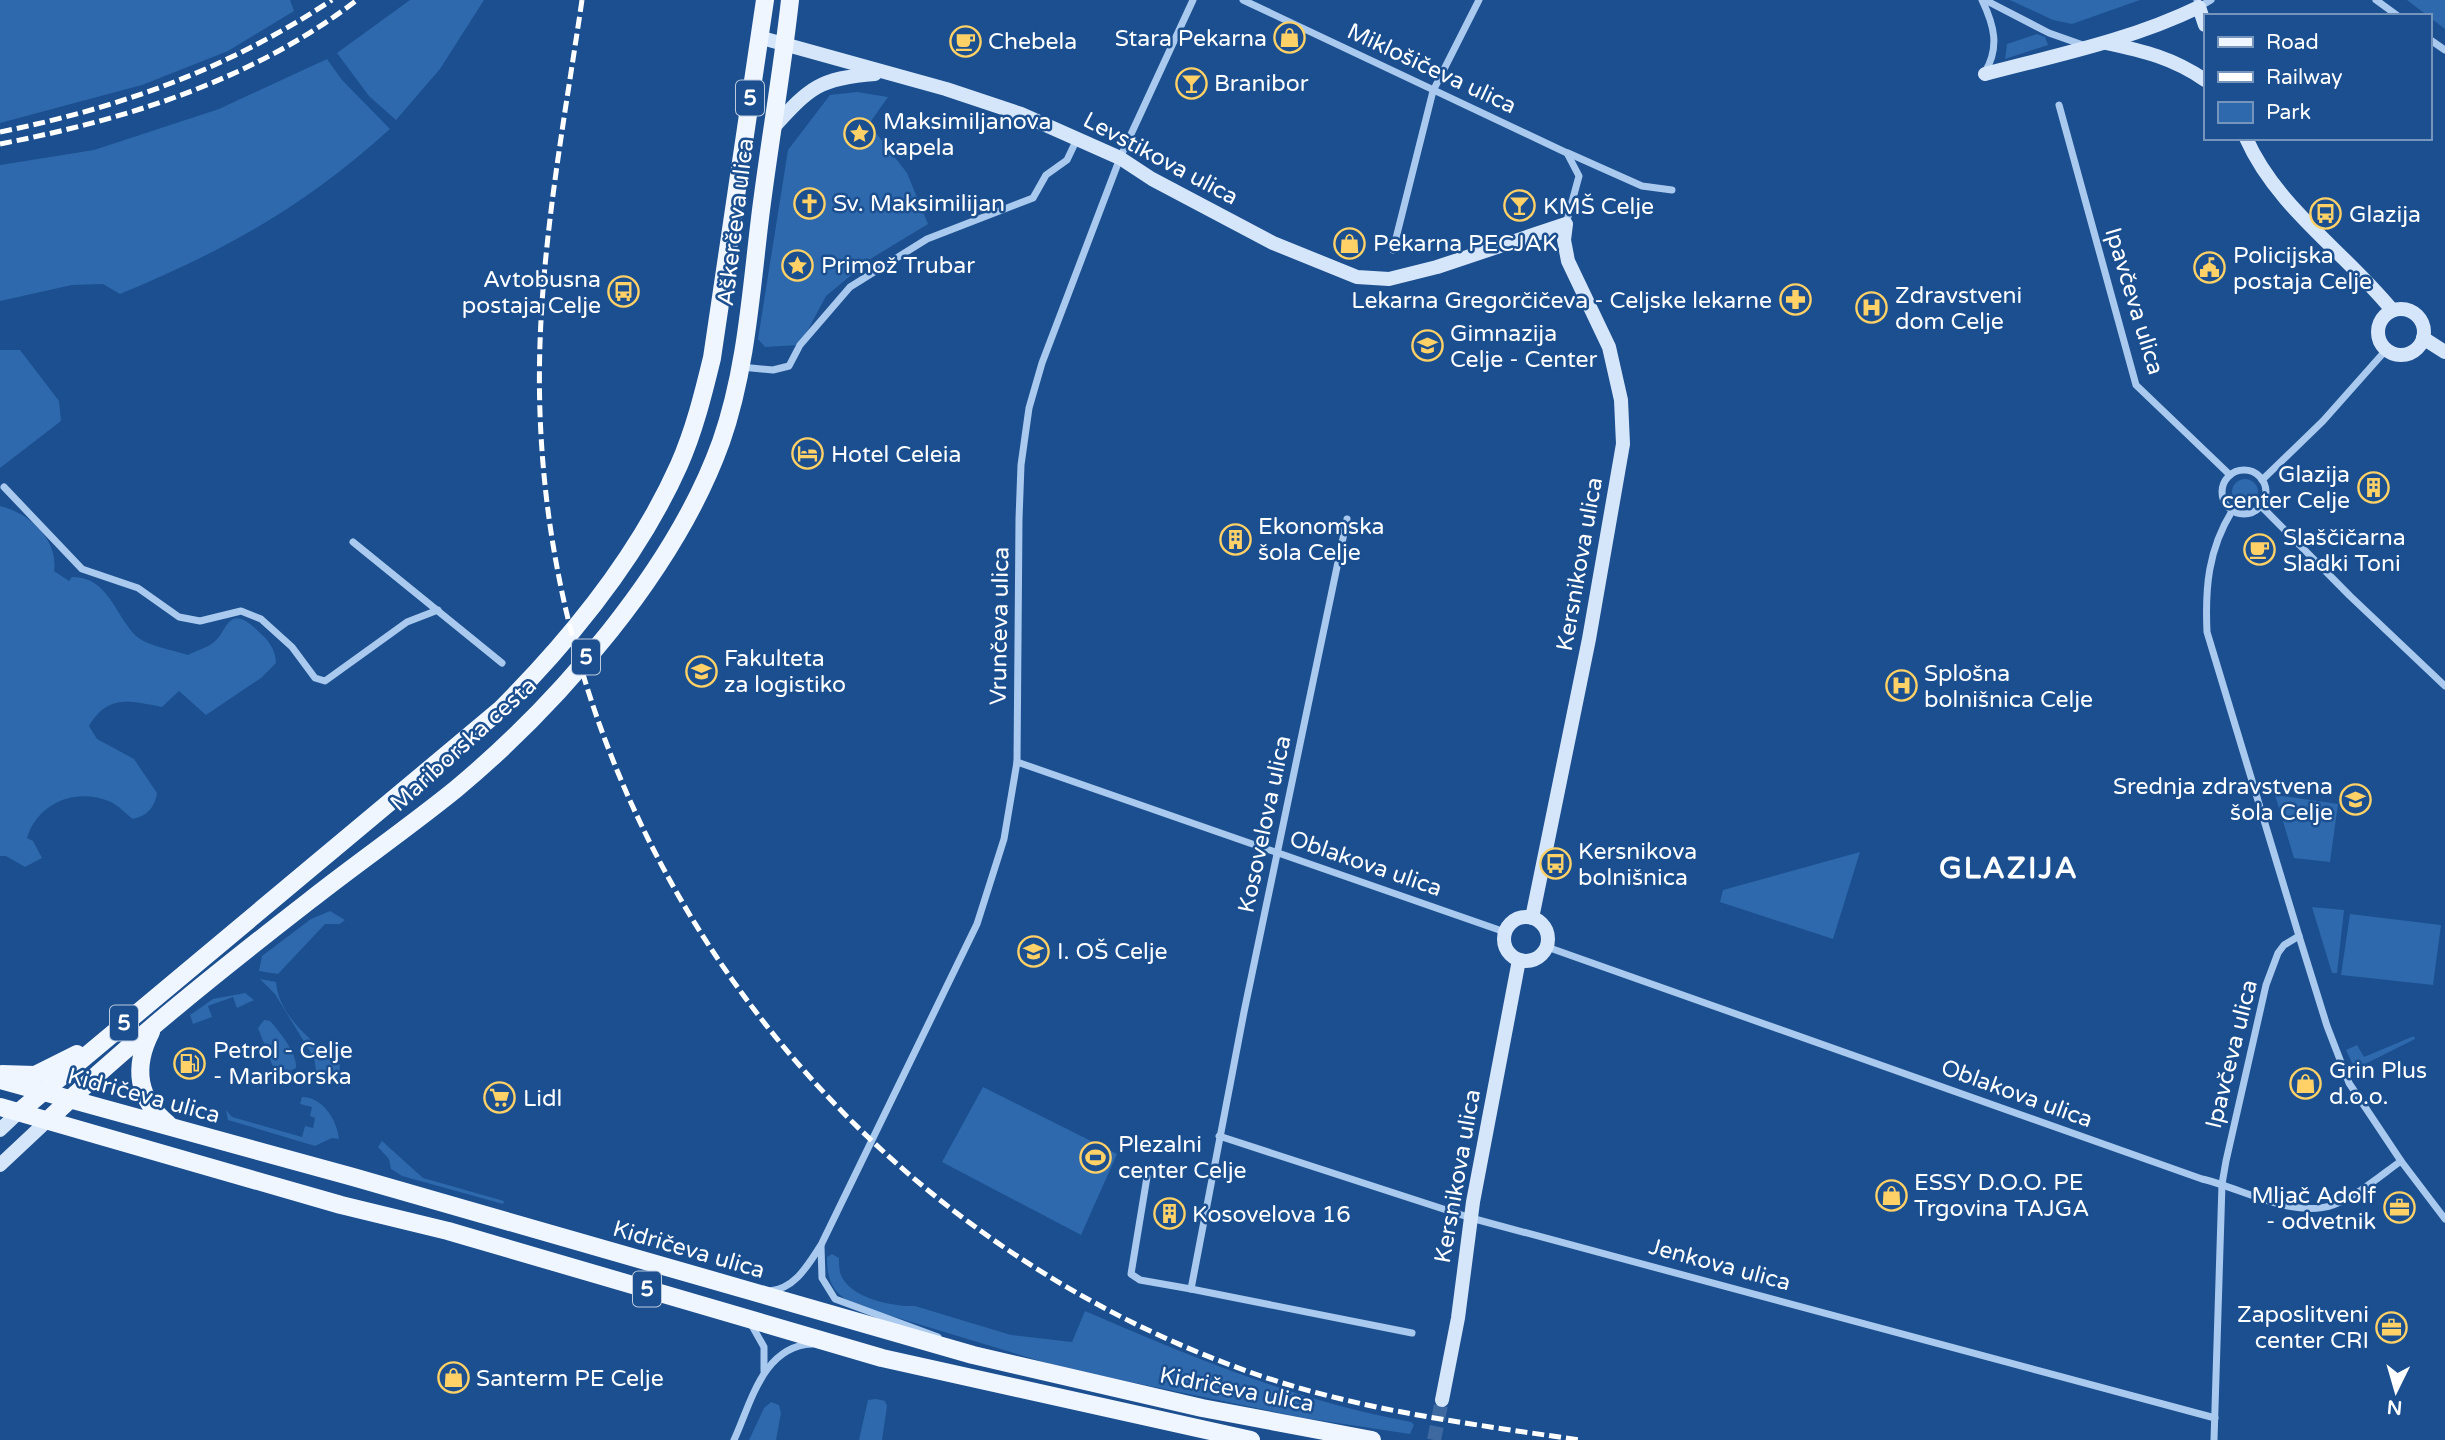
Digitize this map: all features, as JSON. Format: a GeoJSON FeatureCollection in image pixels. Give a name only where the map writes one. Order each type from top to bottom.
{"type":"FeatureCollection","features":[{"type":"Feature","properties":{"kind":"main road","name":"Aškerčeva ulica"},"geometry":{"type":"LineString","coordinates":[[712,358],[740,159],[762,38],[765,0]]}},
{"type":"Feature","properties":{"kind":"main road","name":"Aškerčeva ulica"},"geometry":{"type":"LineString","coordinates":[[740,367],[790,0]]}},
{"type":"Feature","properties":{"kind":"main road","name":"Mariborska cesta"},"geometry":{"type":"LineString","coordinates":[[19,1112],[323,855],[455,750],[527,682],[598,597],[662,496],[690,437],[712,358]]}},
{"type":"Feature","properties":{"kind":"main road","name":"Mariborska cesta"},"geometry":{"type":"LineString","coordinates":[[48,1121],[70,1099],[227,965],[457,788],[532,718],[572,675],[618,618],[686,518],[721,442],[740,367]]}},
{"type":"Feature","properties":{"kind":"main road"},"geometry":{"type":"LineString","coordinates":[[0,1074],[35,1075],[68,1061],[129,1018]]}},
{"type":"Feature","properties":{"kind":"main road","name":"5"},"geometry":{"type":"LineString","coordinates":[[154,1026],[142,1048],[139,1071],[141,1085],[154,1113],[174,1129]]}},
{"type":"Feature","properties":{"kind":"main road","name":"Kidričeva ulica"},"geometry":{"type":"LineString","coordinates":[[0,1080],[353,1177],[973,1355],[1202,1408],[1371,1440]]}},
{"type":"Feature","properties":{"kind":"main road","name":"Kidričeva ulica"},"geometry":{"type":"LineString","coordinates":[[0,1107],[845,1347],[988,1383],[1251,1440]]}},
{"type":"Feature","properties":{"kind":"street","name":"Vrunčeva ulica"},"geometry":{"type":"LineString","coordinates":[[692,1275],[777,1290],[799,1277],[821,1245],[977,923],[1004,839],[1017,762],[1020,506],[1029,408],[1042,363],[1120,158],[1194,0]]}},
{"type":"Feature","properties":{"kind":"street","name":"Miklošičeva ulica"},"geometry":{"type":"LineString","coordinates":[[1243,0],[1567,153],[1642,186],[1672,190]]}},
{"type":"Feature","properties":{"kind":"street"},"geometry":{"type":"LineString","coordinates":[[1393,250],[1433,91],[1479,0]]}},
{"type":"Feature","properties":{"kind":"street"},"geometry":{"type":"LineString","coordinates":[[1984,0],[2049,33],[2097,45],[2149,51],[2180,63],[2204,79]]}},
{"type":"Feature","properties":{"kind":"street"},"geometry":{"type":"LineString","coordinates":[[1984,0],[1995,37],[1991,62],[1984,74]]}},
{"type":"Feature","properties":{"kind":"street"},"geometry":{"type":"LineString","coordinates":[[2376,0],[2395,14]]}},
{"type":"Feature","properties":{"kind":"street"},"geometry":{"type":"LineString","coordinates":[[1984,74],[2097,45],[2167,22],[2202,2]]}},
{"type":"Feature","properties":{"kind":"street","name":"Levstikova ulica"},"geometry":{"type":"LineString","coordinates":[[762,38],[889,73],[1021,114],[1120,158],[1152,179],[1273,243],[1333,270],[1357,277],[1389,279],[1437,267],[1566,224]]}},
{"type":"Feature","properties":{"kind":"street"},"geometry":{"type":"LineString","coordinates":[[771,130],[807,91],[832,78],[889,73]]}},
{"type":"Feature","properties":{"kind":"street","name":"Ipavčeva ulica"},"geometry":{"type":"LineString","coordinates":[[2059,105],[2136,385],[2230,475]]}},
{"type":"Feature","properties":{"kind":"street"},"geometry":{"type":"LineString","coordinates":[[740,367],[773,370],[789,366],[800,345],[850,287],[927,239],[1033,198],[1046,175],[1067,160],[1078,138]]}},
{"type":"Feature","properties":{"kind":"street"},"geometry":{"type":"LineString","coordinates":[[2247,140],[2256,162],[2280,195],[2392,310]]}},
{"type":"Feature","properties":{"kind":"street"},"geometry":{"type":"LineString","coordinates":[[1566,224],[1579,176],[1567,153]]}},
{"type":"Feature","properties":{"kind":"street","name":"Kersnikova ulica"},"geometry":{"type":"LineString","coordinates":[[1532,918],[1589,639],[1623,444],[1621,400],[1609,347],[1568,261],[1564,240],[1566,224]]}},
{"type":"Feature","properties":{"kind":"street"},"geometry":{"type":"LineString","coordinates":[[2405,309],[2417,314],[2423,326],[2423,338],[2417,348],[2408,354],[2397,354],[2386,350],[2379,340],[2378,328],[2382,317],[2392,310],[2405,309]]}},
{"type":"Feature","properties":{"kind":"street"},"geometry":{"type":"LineString","coordinates":[[2423,338],[2445,352]]}},
{"type":"Feature","properties":{"kind":"street"},"geometry":{"type":"LineString","coordinates":[[2262,480],[2323,421],[2386,350]]}},
{"type":"Feature","properties":{"kind":"street"},"geometry":{"type":"LineString","coordinates":[[2251,471],[2262,480],[2266,493],[2262,506],[2244,514],[2232,511],[2222,493],[2230,475],[2251,471]]}},
{"type":"Feature","properties":{"kind":"street"},"geometry":{"type":"LineString","coordinates":[[4,487],[82,569],[138,588],[179,617],[200,621],[242,611],[261,619],[292,647],[315,678],[325,681],[407,622],[438,610]]}},
{"type":"Feature","properties":{"kind":"street"},"geometry":{"type":"LineString","coordinates":[[2262,506],[2350,596],[2445,686]]}},
{"type":"Feature","properties":{"kind":"street"},"geometry":{"type":"LineString","coordinates":[[2232,511],[2213,553],[2205,589],[2207,632],[2327,1026],[2349,1083],[2400,1161],[2445,1219]]}},
{"type":"Feature","properties":{"kind":"street","name":"Kosovelova ulica"},"geometry":{"type":"LineString","coordinates":[[1191,1289],[1219,1136],[1347,519]]}},
{"type":"Feature","properties":{"kind":"street"},"geometry":{"type":"LineString","coordinates":[[353,542],[502,663]]}},
{"type":"Feature","properties":{"kind":"street","name":"Oblakova ulica"},"geometry":{"type":"LineString","coordinates":[[1017,762],[1505,932]]}},
{"type":"Feature","properties":{"kind":"street"},"geometry":{"type":"LineString","coordinates":[[1519,918],[1532,918],[1546,929],[1546,947],[1533,960],[1519,960],[1505,946],[1505,932],[1519,918]]}},
{"type":"Feature","properties":{"kind":"street","name":"Ipavčeva ulica"},"geometry":{"type":"LineString","coordinates":[[2214,1440],[2222,1184],[2266,985],[2284,944],[2299,936]]}},
{"type":"Feature","properties":{"kind":"street","name":"Oblakova ulica"},"geometry":{"type":"LineString","coordinates":[[1546,947],[2222,1184],[2311,1209],[2332,1205],[2351,1196],[2400,1161]]}},
{"type":"Feature","properties":{"kind":"street","name":"Kersnikova ulica"},"geometry":{"type":"LineString","coordinates":[[1442,1401],[1458,1318],[1471,1218],[1519,960]]}},
{"type":"Feature","properties":{"kind":"street","name":"Mariborska cesta"},"geometry":{"type":"LineString","coordinates":[[0,1130],[19,1112]]}},
{"type":"Feature","properties":{"kind":"street","name":"Mariborska cesta"},"geometry":{"type":"LineString","coordinates":[[0,1165],[48,1121]]}},
{"type":"Feature","properties":{"kind":"street","name":"Jenkova ulica"},"geometry":{"type":"LineString","coordinates":[[1219,1136],[1471,1218],[2215,1418]]}},
{"type":"Feature","properties":{"kind":"street"},"geometry":{"type":"LineString","coordinates":[[1147,1177],[1131,1275],[1140,1280],[1412,1333]]}},
{"type":"Feature","properties":{"kind":"street","name":"Vrunčeva ulica"},"geometry":{"type":"LineString","coordinates":[[821,1245],[822,1278],[835,1300],[942,1338],[973,1355]]}},
{"type":"Feature","properties":{"kind":"street"},"geometry":{"type":"LineString","coordinates":[[746,1318],[764,1347],[764,1372]]}},
{"type":"Feature","properties":{"kind":"street"},"geometry":{"type":"LineString","coordinates":[[734,1440],[764,1372],[778,1355],[798,1345],[845,1347]]}},
{"type":"Feature","properties":{"kind":"green space"},"geometry":{"type":"Polygon","coordinates":[[[0,0],[290,0],[294,11],[228,51],[142,85],[0,123],[0,0]]]}},
{"type":"Feature","properties":{"kind":"green space"},"geometry":{"type":"Polygon","coordinates":[[[410,0],[484,0],[440,69],[396,120],[369,96],[337,53],[410,0]]]}},
{"type":"Feature","properties":{"kind":"green space"},"geometry":{"type":"Polygon","coordinates":[[[2010,0],[2140,0],[2072,24],[2053,20],[2010,0]]]}},
{"type":"Feature","properties":{"kind":"green space"},"geometry":{"type":"Polygon","coordinates":[[[2407,0],[2445,0],[2445,29],[2431,18],[2431,14],[2425,14],[2407,0]]]}},
{"type":"Feature","properties":{"kind":"green space"},"geometry":{"type":"Polygon","coordinates":[[[2037,34],[2045,37],[2048,45],[2005,59],[2007,44],[2037,34]]]}},
{"type":"Feature","properties":{"kind":"green space"},"geometry":{"type":"Polygon","coordinates":[[[327,59],[342,80],[390,129],[326,182],[295,204],[229,243],[120,294],[103,284],[72,285],[0,301],[0,165],[94,150],[219,109],[327,59]]]}},
{"type":"Feature","properties":{"kind":"green space"},"geometry":{"type":"Polygon","coordinates":[[[857,92],[888,97],[869,124],[907,173],[928,224],[872,258],[826,296],[800,345],[765,347],[758,339],[788,150],[830,95],[857,92]]]}},
{"type":"Feature","properties":{"kind":"green space"},"geometry":{"type":"Polygon","coordinates":[[[0,350],[20,350],[59,401],[61,421],[0,468],[0,350]]]}},
{"type":"Feature","properties":{"kind":"green space"},"geometry":{"type":"Polygon","coordinates":[[[2245,479],[2254,483],[2258,492],[2254,501],[2245,505],[2236,501],[2232,492],[2236,483],[2245,479]]]}},
{"type":"Feature","properties":{"kind":"green space"},"geometry":{"type":"Polygon","coordinates":[[[0,506],[31,521],[52,549],[54,571],[69,581],[72,577],[84,578],[102,589],[140,639],[188,655],[213,643],[230,622],[240,619],[248,622],[268,642],[273,649],[276,663],[261,678],[206,715],[179,691],[162,707],[121,702],[104,709],[89,726],[97,739],[134,759],[157,793],[154,803],[150,810],[133,819],[111,802],[98,798],[72,797],[60,801],[40,815],[32,826],[27,838],[33,841],[42,858],[25,867],[6,856],[0,856],[0,506]]]}},
{"type":"Feature","properties":{"kind":"green space"},"geometry":{"type":"Polygon","coordinates":[[[2275,795],[2338,804],[2330,862],[2294,858],[2275,795]]]}},
{"type":"Feature","properties":{"kind":"green space"},"geometry":{"type":"Polygon","coordinates":[[[1860,852],[1833,939],[1720,902],[1723,890],[1860,852]]]}},
{"type":"Feature","properties":{"kind":"green space"},"geometry":{"type":"Polygon","coordinates":[[[2312,907],[2344,910],[2337,973],[2332,973],[2312,907]]]}},
{"type":"Feature","properties":{"kind":"green space"},"geometry":{"type":"Polygon","coordinates":[[[330,911],[345,920],[340,924],[325,924],[278,974],[259,971],[262,956],[311,919],[330,911]]]}},
{"type":"Feature","properties":{"kind":"green space"},"geometry":{"type":"Polygon","coordinates":[[[2350,914],[2441,925],[2433,985],[2341,975],[2350,914]]]}},
{"type":"Feature","properties":{"kind":"green space"},"geometry":{"type":"Polygon","coordinates":[[[260,979],[276,982],[284,1007],[291,1018],[340,1065],[339,1076],[334,1081],[317,1076],[314,1058],[275,994],[260,979]]]}},
{"type":"Feature","properties":{"kind":"green space"},"geometry":{"type":"Polygon","coordinates":[[[245,993],[254,1000],[237,1008],[233,997],[208,1006],[212,1017],[193,1024],[190,1015],[213,999],[245,993]]]}},
{"type":"Feature","properties":{"kind":"green space"},"geometry":{"type":"Polygon","coordinates":[[[264,1020],[270,1021],[283,1037],[296,1062],[296,1068],[277,1077],[258,1028],[264,1020]]]}},
{"type":"Feature","properties":{"kind":"green space"},"geometry":{"type":"Polygon","coordinates":[[[2414,1036],[2415,1039],[2361,1066],[2352,1063],[2346,1050],[2357,1045],[2364,1057],[2414,1036]]]}},
{"type":"Feature","properties":{"kind":"green space"},"geometry":{"type":"Polygon","coordinates":[[[983,1087],[1117,1154],[1081,1235],[942,1162],[983,1087]]]}},
{"type":"Feature","properties":{"kind":"green space"},"geometry":{"type":"Polygon","coordinates":[[[302,1097],[316,1101],[328,1111],[339,1139],[332,1138],[315,1146],[228,1120],[226,1110],[232,1117],[302,1137],[305,1126],[313,1128],[315,1118],[310,1116],[312,1107],[300,1104],[302,1097]]]}},
{"type":"Feature","properties":{"kind":"green space"},"geometry":{"type":"Polygon","coordinates":[[[382,1141],[423,1178],[504,1201],[503,1204],[402,1176],[391,1169],[389,1159],[378,1147],[382,1141]]]}},
{"type":"Feature","properties":{"kind":"green space"},"geometry":{"type":"Polygon","coordinates":[[[832,1254],[839,1258],[840,1273],[846,1283],[853,1290],[873,1300],[915,1306],[1011,1335],[1072,1342],[1085,1311],[1245,1376],[1327,1402],[1411,1422],[1414,1425],[1410,1434],[1304,1418],[1063,1368],[855,1305],[836,1291],[830,1280],[827,1257],[832,1254]]]}},
{"type":"Feature","properties":{"kind":"green space"},"geometry":{"type":"Polygon","coordinates":[[[868,1400],[885,1401],[887,1406],[882,1440],[859,1440],[868,1400]]]}},
{"type":"Feature","properties":{"kind":"green space"},"geometry":{"type":"Polygon","coordinates":[[[771,1402],[779,1405],[781,1413],[776,1440],[749,1440],[764,1408],[771,1402]]]}},
{"type":"Feature","properties":{"kind":"tunnel"},"geometry":{"type":"LineString","coordinates":[[1434,1440],[1442,1400]]}},
{"type":"Feature","properties":{"kind":"railway"},"geometry":{"type":"LineString","coordinates":[[0,132],[89,111],[173,82],[253,46],[332,0]]}},
{"type":"Feature","properties":{"kind":"railway"},"geometry":{"type":"LineString","coordinates":[[0,144],[95,122],[188,93],[275,53],[357,0]]}},
{"type":"Feature","properties":{"kind":"railway"},"geometry":{"type":"LineString","coordinates":[[582,0],[552,206],[542,309],[540,413],[558,574],[601,728],[666,873],[751,1006],[855,1125],[976,1228],[1112,1312],[1261,1376],[1339,1399],[1418,1415],[1579,1440]]}},
{"type":"Feature","properties":{"kind":"place","name":"Stara Pekarna"},"geometry":{"type":"Point","coordinates":[1290,38]}},
{"type":"Feature","properties":{"kind":"place","name":"Chebela"},"geometry":{"type":"Point","coordinates":[965,41]}},
{"type":"Feature","properties":{"kind":"place","name":"Branibor"},"geometry":{"type":"Point","coordinates":[1191,83]}},
{"type":"Feature","properties":{"kind":"place","name":"Maksimiljanova kapela"},"geometry":{"type":"Point","coordinates":[860,134]}},
{"type":"Feature","properties":{"kind":"place","name":"Sv. Maksimilijan"},"geometry":{"type":"Point","coordinates":[810,203]}},
{"type":"Feature","properties":{"kind":"place","name":"KMŠ Celje"},"geometry":{"type":"Point","coordinates":[1520,206]}},
{"type":"Feature","properties":{"kind":"place","name":"Glazija"},"geometry":{"type":"Point","coordinates":[2326,214]}},
{"type":"Feature","properties":{"kind":"place","name":"Pekarna PECJAK"},"geometry":{"type":"Point","coordinates":[1350,243]}},
{"type":"Feature","properties":{"kind":"place","name":"Primož Trubar"},"geometry":{"type":"Point","coordinates":[798,265]}},
{"type":"Feature","properties":{"kind":"place","name":"Policijska postaja Celje"},"geometry":{"type":"Point","coordinates":[2210,268]}},
{"type":"Feature","properties":{"kind":"place","name":"Avtobusna postaja Celje"},"geometry":{"type":"Point","coordinates":[624,292]}},
{"type":"Feature","properties":{"kind":"place","name":"Lekarna Gregorčičeva - Celjske lekarne"},"geometry":{"type":"Point","coordinates":[1795,300]}},
{"type":"Feature","properties":{"kind":"place","name":"Zdravstveni dom Celje"},"geometry":{"type":"Point","coordinates":[1872,308]}},
{"type":"Feature","properties":{"kind":"place","name":"Gimnazija Celje - Center"},"geometry":{"type":"Point","coordinates":[1427,346]}},
{"type":"Feature","properties":{"kind":"place","name":"Hotel Celeia"},"geometry":{"type":"Point","coordinates":[808,454]}},
{"type":"Feature","properties":{"kind":"place","name":"Glazija center Celje"},"geometry":{"type":"Point","coordinates":[2373,487]}},
{"type":"Feature","properties":{"kind":"place","name":"Ekonomska šola Celje"},"geometry":{"type":"Point","coordinates":[1235,539]}},
{"type":"Feature","properties":{"kind":"place","name":"Slaščičarna Sladki Toni"},"geometry":{"type":"Point","coordinates":[2260,550]}},
{"type":"Feature","properties":{"kind":"place","name":"Fakulteta za logistiko"},"geometry":{"type":"Point","coordinates":[701,671]}},
{"type":"Feature","properties":{"kind":"place","name":"Splošna bolnišnica Celje"},"geometry":{"type":"Point","coordinates":[1901,686]}},
{"type":"Feature","properties":{"kind":"place","name":"Srednja zdravstvena šola Celje"},"geometry":{"type":"Point","coordinates":[2356,799]}},
{"type":"Feature","properties":{"kind":"place","name":"Kersnikova bolnišnica"},"geometry":{"type":"Point","coordinates":[1555,864]}},
{"type":"Feature","properties":{"kind":"place","name":"I. OŠ Celje"},"geometry":{"type":"Point","coordinates":[1034,951]}},
{"type":"Feature","properties":{"kind":"place","name":"Petrol - Celje - Mariborska"},"geometry":{"type":"Point","coordinates":[190,1063]}},
{"type":"Feature","properties":{"kind":"place","name":"Grin Plus d.o.o."},"geometry":{"type":"Point","coordinates":[2306,1083]}},
{"type":"Feature","properties":{"kind":"place","name":"Lidl"},"geometry":{"type":"Point","coordinates":[500,1098]}},
{"type":"Feature","properties":{"kind":"place","name":"Plezalni center Celje"},"geometry":{"type":"Point","coordinates":[1095,1157]}},
{"type":"Feature","properties":{"kind":"place","name":"ESSY D.O.O. PE Trgovina TAJGA"},"geometry":{"type":"Point","coordinates":[1891,1195]}},
{"type":"Feature","properties":{"kind":"place","name":"Mljač Adolf - odvetnik"},"geometry":{"type":"Point","coordinates":[2399,1208]}},
{"type":"Feature","properties":{"kind":"place","name":"Kosovelova 16"},"geometry":{"type":"Point","coordinates":[1169,1214]}},
{"type":"Feature","properties":{"kind":"place","name":"Zaposlitveni center CRI"},"geometry":{"type":"Point","coordinates":[2392,1327]}},
{"type":"Feature","properties":{"kind":"place","name":"Santerm PE Celje"},"geometry":{"type":"Point","coordinates":[453,1378]}},
{"type":"Feature","properties":{"kind":"district","name":"GLAZIJA"},"geometry":{"type":"Point","coordinates":[2009,868]}}]}
